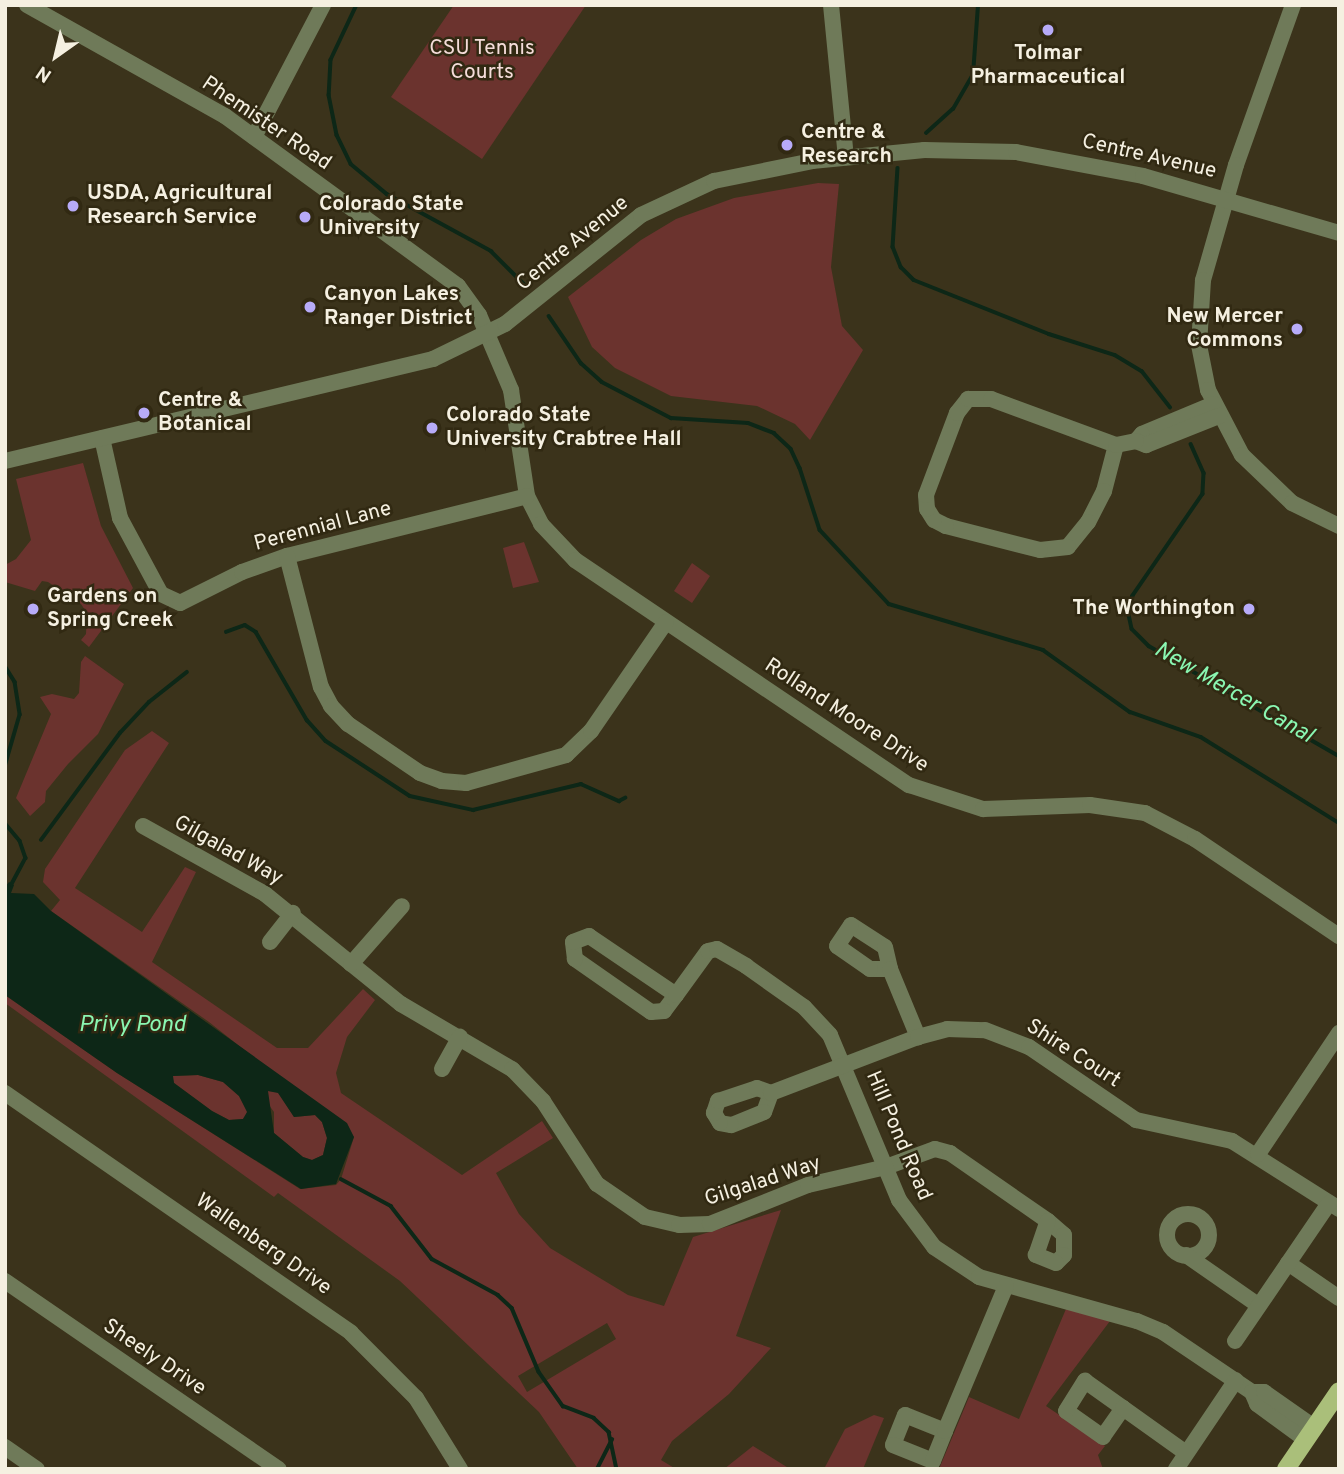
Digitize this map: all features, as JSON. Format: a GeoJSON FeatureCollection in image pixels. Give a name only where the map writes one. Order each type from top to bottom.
{"type":"FeatureCollection","features":[{"type":"Feature","properties":{"kind":"main road"},"geometry":{"type":"LineString","coordinates":[[1286,1469],[1339,1391]]}},
{"type":"Feature","properties":{"kind":"street","name":"Phemister Road"},"geometry":{"type":"LineString","coordinates":[[27,5],[254,137],[458,286],[488,334]]}},
{"type":"Feature","properties":{"kind":"street"},"geometry":{"type":"LineString","coordinates":[[254,137],[323,5]]}},
{"type":"Feature","properties":{"kind":"street"},"geometry":{"type":"LineString","coordinates":[[831,5],[846,157]]}},
{"type":"Feature","properties":{"kind":"street"},"geometry":{"type":"LineString","coordinates":[[1293,5],[1227,197],[1203,281],[1198,323],[1203,369],[1216,410],[1242,455],[1274,489],[1339,526]]}},
{"type":"Feature","properties":{"kind":"street","name":"Centre Avenue"},"geometry":{"type":"LineString","coordinates":[[5,461],[411,365],[488,334],[524,310],[629,222],[685,192],[751,172],[846,157],[924,150],[1016,152],[1084,163],[1227,197],[1339,233]]}},
{"type":"Feature","properties":{"kind":"street","name":"Rolland Moore Drive"},"geometry":{"type":"LineString","coordinates":[[488,334],[511,390],[527,496],[541,524],[564,551],[909,785],[983,809],[1090,805],[1145,813],[1195,839],[1339,936]]}},
{"type":"Feature","properties":{"kind":"street"},"geometry":{"type":"LineString","coordinates":[[1115,445],[1104,491],[1088,522],[1068,547],[1040,550],[946,526],[934,520],[927,509],[926,495],[957,413],[968,399],[991,398],[1115,445],[1136,441],[1216,410]]}},
{"type":"Feature","properties":{"kind":"street","name":"Perennial Lane"},"geometry":{"type":"LineString","coordinates":[[102,438],[121,517],[147,574],[161,594],[180,603],[242,572],[287,556],[527,496]]}},
{"type":"Feature","properties":{"kind":"street"},"geometry":{"type":"LineString","coordinates":[[287,556],[321,687],[331,706],[348,724],[420,773],[442,781],[466,783],[566,755],[591,731],[666,622]]}},
{"type":"Feature","properties":{"kind":"street","name":"Gilgalad Way"},"geometry":{"type":"LineString","coordinates":[[143,826],[293,913],[401,1004],[460,1037],[528,1084],[588,1172],[611,1197],[660,1221],[710,1224],[808,1185],[886,1167],[926,1150],[950,1153],[1048,1221]]}},
{"type":"Feature","properties":{"kind":"street"},"geometry":{"type":"LineString","coordinates":[[351,964],[402,906]]}},
{"type":"Feature","properties":{"kind":"street","name":"Gilgalad Way"},"geometry":{"type":"LineString","coordinates":[[270,942],[293,913]]}},
{"type":"Feature","properties":{"kind":"street"},"geometry":{"type":"LineString","coordinates":[[589,936],[676,995],[664,1011],[651,1012],[575,959],[573,942],[589,936]]}},
{"type":"Feature","properties":{"kind":"street","name":"Hill Pond Road"},"geometry":{"type":"LineString","coordinates":[[676,995],[708,951],[717,948],[817,1018],[845,1066],[907,1214],[934,1247],[969,1272],[1006,1286],[1138,1321],[1186,1346],[1252,1392],[1264,1392],[1310,1434]]}},
{"type":"Feature","properties":{"kind":"street"},"geometry":{"type":"LineString","coordinates":[[890,969],[918,1037]]}},
{"type":"Feature","properties":{"kind":"street","name":"Shire Court"},"geometry":{"type":"LineString","coordinates":[[771,1093],[947,1028],[1000,1034],[1029,1047],[1136,1120],[1233,1141],[1258,1154],[1334,1206]]}},
{"type":"Feature","properties":{"kind":"street"},"geometry":{"type":"LineString","coordinates":[[1258,1154],[1339,1034]]}},
{"type":"Feature","properties":{"kind":"street"},"geometry":{"type":"LineString","coordinates":[[442,1069],[460,1037]]}},
{"type":"Feature","properties":{"kind":"street","name":"Wallenberg Drive"},"geometry":{"type":"LineString","coordinates":[[5,1093],[351,1333],[416,1398],[460,1469]]}},
{"type":"Feature","properties":{"kind":"street"},"geometry":{"type":"LineString","coordinates":[[1235,1341],[1288,1263],[1334,1206]]}},
{"type":"Feature","properties":{"kind":"street"},"geometry":{"type":"LineString","coordinates":[[1186,1255],[1258,1305]]}},
{"type":"Feature","properties":{"kind":"street"},"geometry":{"type":"LineString","coordinates":[[1288,1263],[1339,1298]]}},
{"type":"Feature","properties":{"kind":"street","name":"Sheely Drive"},"geometry":{"type":"LineString","coordinates":[[5,1282],[279,1469]]}},
{"type":"Feature","properties":{"kind":"street"},"geometry":{"type":"LineString","coordinates":[[945,1431],[1006,1286]]}},
{"type":"Feature","properties":{"kind":"street"},"geometry":{"type":"LineString","coordinates":[[1176,1469],[1236,1380]]}},
{"type":"Feature","properties":{"kind":"street"},"geometry":{"type":"LineString","coordinates":[[1123,1408],[1186,1453]]}},
{"type":"Feature","properties":{"kind":"street"},"geometry":{"type":"LineString","coordinates":[[5,1447],[37,1469]]}},
{"type":"Feature","properties":{"kind":"green space","name":"CSU Tennis Courts"},"geometry":{"type":"Polygon","coordinates":[[[454,5],[586,5],[482,159],[391,97],[454,5]]]}},
{"type":"Feature","properties":{"kind":"green space"},"geometry":{"type":"Polygon","coordinates":[[[818,183],[839,184],[831,267],[842,326],[863,350],[810,440],[795,424],[757,406],[671,396],[615,368],[592,347],[568,297],[641,240],[676,219],[734,198],[818,183]]]}},
{"type":"Feature","properties":{"kind":"green space"},"geometry":{"type":"Polygon","coordinates":[[[83,463],[101,526],[133,588],[89,647],[81,640],[86,634],[87,613],[81,604],[48,582],[42,581],[35,591],[5,582],[5,565],[16,559],[31,540],[16,479],[83,463]]]}},
{"type":"Feature","properties":{"kind":"green space"},"geometry":{"type":"Polygon","coordinates":[[[524,542],[539,582],[513,588],[503,548],[524,542]]]}},
{"type":"Feature","properties":{"kind":"green space"},"geometry":{"type":"Polygon","coordinates":[[[692,563],[710,576],[692,603],[674,591],[692,563]]]}},
{"type":"Feature","properties":{"kind":"green space"},"geometry":{"type":"Polygon","coordinates":[[[85,656],[124,684],[98,734],[68,764],[46,791],[45,802],[30,816],[16,798],[51,714],[40,697],[52,694],[74,699],[79,693],[81,662],[85,656]]]}},
{"type":"Feature","properties":{"kind":"green space"},"geometry":{"type":"Polygon","coordinates":[[[152,731],[169,743],[75,888],[142,932],[185,867],[196,872],[152,962],[277,1048],[308,1048],[363,989],[375,1000],[347,1037],[336,1073],[341,1093],[462,1175],[542,1121],[553,1138],[496,1173],[519,1214],[550,1248],[628,1295],[664,1306],[693,1237],[781,1210],[736,1336],[771,1348],[729,1394],[672,1441],[661,1460],[676,1469],[578,1469],[539,1412],[400,1281],[278,1193],[274,1197],[5,1003],[5,995],[117,1073],[300,1189],[336,1185],[341,1179],[354,1137],[209,1022],[51,911],[60,900],[43,882],[45,869],[125,750],[152,731]],[[607,1323],[518,1376],[527,1392],[616,1339],[607,1323]]]}},
{"type":"Feature","properties":{"kind":"green space"},"geometry":{"type":"Polygon","coordinates":[[[198,1075],[223,1082],[239,1096],[248,1112],[243,1119],[229,1120],[212,1111],[174,1083],[172,1076],[198,1075]]]}},
{"type":"Feature","properties":{"kind":"green space"},"geometry":{"type":"Polygon","coordinates":[[[268,1091],[278,1092],[294,1117],[315,1115],[322,1122],[327,1138],[323,1155],[312,1160],[303,1157],[274,1133],[274,1112],[266,1101],[268,1091]]]}},
{"type":"Feature","properties":{"kind":"green space"},"geometry":{"type":"Polygon","coordinates":[[[1066,1309],[1110,1321],[1046,1406],[1105,1446],[1098,1455],[1103,1469],[939,1469],[969,1397],[1019,1419],[1066,1309]]]}},
{"type":"Feature","properties":{"kind":"green space"},"geometry":{"type":"Polygon","coordinates":[[[874,1415],[884,1418],[863,1469],[824,1469],[845,1429],[874,1415]]]}},
{"type":"Feature","properties":{"kind":"green space"},"geometry":{"type":"Polygon","coordinates":[[[753,1446],[790,1469],[724,1469],[753,1446]]]}},
{"type":"Feature","properties":{"kind":"water","name":"Privy Pond"},"geometry":{"type":"Polygon","coordinates":[[[9,882],[14,885],[11,893],[34,894],[51,911],[347,1123],[354,1137],[336,1184],[301,1189],[117,1073],[5,995],[5,887],[9,882]],[[198,1075],[173,1076],[174,1083],[229,1120],[243,1119],[247,1112],[239,1096],[223,1082],[198,1075]],[[268,1091],[274,1133],[303,1157],[312,1160],[323,1155],[327,1138],[322,1122],[315,1115],[294,1117],[278,1093],[268,1091]]]}},
{"type":"Feature","properties":{"kind":"waterway"},"geometry":{"type":"LineString","coordinates":[[357,5],[331,60],[329,95],[337,135],[351,164],[387,194],[491,251],[524,284]]}},
{"type":"Feature","properties":{"kind":"waterway","name":"New Mercer Canal"},"geometry":{"type":"LineString","coordinates":[[926,133],[953,109],[973,75],[978,5]]}},
{"type":"Feature","properties":{"kind":"waterway","name":"New Mercer Canal"},"geometry":{"type":"LineString","coordinates":[[898,168],[893,247],[901,267],[914,280],[1049,334],[1115,355],[1142,371],[1170,407]]}},
{"type":"Feature","properties":{"kind":"waterway"},"geometry":{"type":"LineString","coordinates":[[549,316],[581,363],[602,382],[671,418],[748,423],[774,433],[791,449],[820,530],[889,604],[1043,650],[1130,712],[1201,737],[1339,823]]}},
{"type":"Feature","properties":{"kind":"waterway","name":"New Mercer Canal"},"geometry":{"type":"LineString","coordinates":[[1191,444],[1204,473],[1203,494],[1133,596],[1128,610],[1132,629],[1149,646],[1339,756]]}},
{"type":"Feature","properties":{"kind":"waterway"},"geometry":{"type":"LineString","coordinates":[[226,632],[245,625],[256,632],[307,720],[326,741],[410,796],[473,810],[581,784],[619,801],[625,798]]}},
{"type":"Feature","properties":{"kind":"waterway"},"geometry":{"type":"LineString","coordinates":[[5,666],[15,682],[20,715],[5,767]]}},
{"type":"Feature","properties":{"kind":"waterway"},"geometry":{"type":"LineString","coordinates":[[41,840],[120,733],[149,702],[187,672]]}},
{"type":"Feature","properties":{"kind":"waterway"},"geometry":{"type":"LineString","coordinates":[[5,823],[20,841],[26,858],[12,884]]}},
{"type":"Feature","properties":{"kind":"waterway"},"geometry":{"type":"LineString","coordinates":[[341,1179],[391,1206],[432,1259],[498,1295],[512,1308],[539,1372],[563,1406],[594,1418],[609,1432],[617,1469]]}},
{"type":"Feature","properties":{"kind":"waterway"},"geometry":{"type":"LineString","coordinates":[[597,1469],[612,1440]]}},
{"type":"Feature","properties":{"kind":"place","name":"Tolmar Pharmaceutical"},"geometry":{"type":"Point","coordinates":[1048,30]}},
{"type":"Feature","properties":{"kind":"place","name":"Centre & Research"},"geometry":{"type":"Point","coordinates":[787,145]}},
{"type":"Feature","properties":{"kind":"place","name":"USDA, Agricultural Research Service"},"geometry":{"type":"Point","coordinates":[73,206]}},
{"type":"Feature","properties":{"kind":"place","name":"Colorado State University"},"geometry":{"type":"Point","coordinates":[305,217]}},
{"type":"Feature","properties":{"kind":"place","name":"Canyon Lakes Ranger District"},"geometry":{"type":"Point","coordinates":[310,307]}},
{"type":"Feature","properties":{"kind":"place","name":"New Mercer Commons"},"geometry":{"type":"Point","coordinates":[1297,329]}},
{"type":"Feature","properties":{"kind":"place","name":"Centre & Botanical"},"geometry":{"type":"Point","coordinates":[144,413]}},
{"type":"Feature","properties":{"kind":"place","name":"Colorado State University Crabtree Hall"},"geometry":{"type":"Point","coordinates":[432,428]}},
{"type":"Feature","properties":{"kind":"place","name":"Gardens on Spring Creek"},"geometry":{"type":"Point","coordinates":[33,609]}},
{"type":"Feature","properties":{"kind":"place","name":"The Worthington"},"geometry":{"type":"Point","coordinates":[1249,609]}}]}
